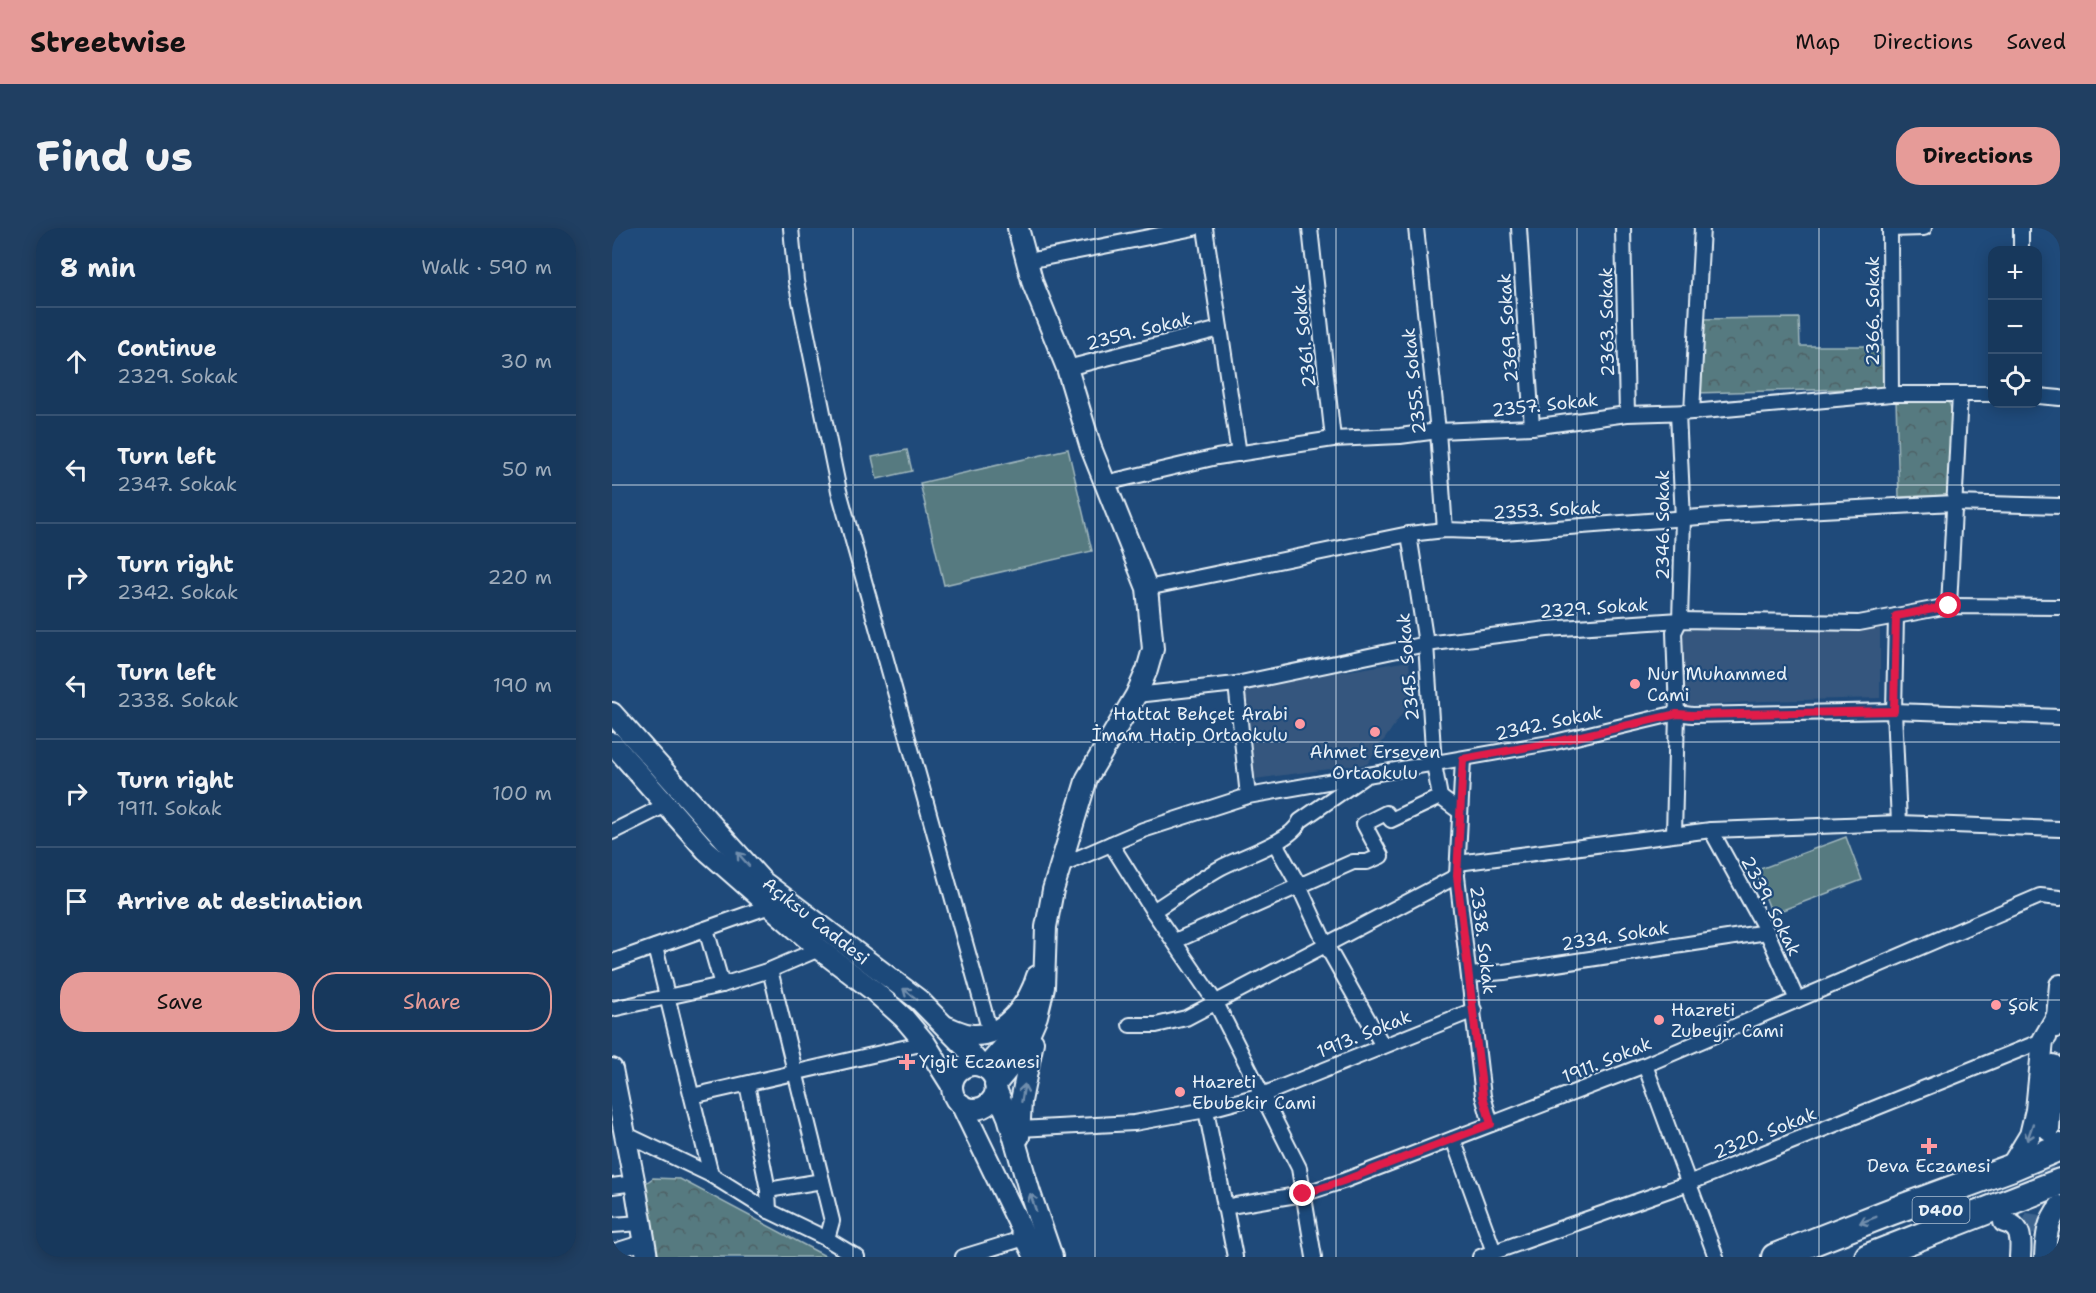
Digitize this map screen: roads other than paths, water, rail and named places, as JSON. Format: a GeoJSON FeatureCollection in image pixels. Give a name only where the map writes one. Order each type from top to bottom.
{"type":"FeatureCollection","features":[{"type":"Feature","properties":{"kind":"highway"},"geometry":{"type":"LineString","coordinates":[[1775,1257],[2010,1168],[2054,1138]]}},
{"type":"Feature","properties":{"kind":"highway","name":"D400"},"geometry":{"type":"LineString","coordinates":[[1822,1257],[2060,1164]]}},
{"type":"Feature","properties":{"kind":"highway","name":"D400"},"geometry":{"type":"LineString","coordinates":[[1868,1257],[2060,1182]]}},
{"type":"Feature","properties":{"kind":"highway"},"geometry":{"type":"LineString","coordinates":[[1917,1257],[2060,1199]]}},
{"type":"Feature","properties":{"kind":"street"},"geometry":{"type":"LineString","coordinates":[[791,228],[796,281],[839,491],[990,1032]]}},
{"type":"Feature","properties":{"kind":"street"},"geometry":{"type":"LineString","coordinates":[[944,1025],[963,1034],[976,1035],[990,1032],[1010,1021],[1028,998],[1038,973],[1053,890],[1087,778],[1136,695],[1153,649],[1147,588],[1091,448],[1067,368],[1033,285],[1018,228]]}},
{"type":"Feature","properties":{"kind":"street"},"geometry":{"type":"LineString","coordinates":[[1028,261],[1194,228]]}},
{"type":"Feature","properties":{"kind":"street"},"geometry":{"type":"LineString","coordinates":[[1204,228],[1239,454]]}},
{"type":"Feature","properties":{"kind":"street","name":"2361. Sokak"},"geometry":{"type":"LineString","coordinates":[[1310,228],[1333,439]]}},
{"type":"Feature","properties":{"kind":"street","name":"2355. Sokak"},"geometry":{"type":"LineString","coordinates":[[1416,228],[1438,431],[1445,530]]}},
{"type":"Feature","properties":{"kind":"street","name":"2369. Sokak"},"geometry":{"type":"LineString","coordinates":[[1519,228],[1532,427]]}},
{"type":"Feature","properties":{"kind":"street","name":"2363. Sokak"},"geometry":{"type":"LineString","coordinates":[[1623,228],[1627,414]]}},
{"type":"Feature","properties":{"kind":"street"},"geometry":{"type":"LineString","coordinates":[[1692,412],[1702,228]]}},
{"type":"Feature","properties":{"kind":"street"},"geometry":{"type":"LineString","coordinates":[[1890,228],[1924,228]]}},
{"type":"Feature","properties":{"kind":"street","name":"2366. Sokak"},"geometry":{"type":"LineString","coordinates":[[1890,228],[1891,394]]}},
{"type":"Feature","properties":{"kind":"street"},"geometry":{"type":"LineString","coordinates":[[2020,246],[2021,228]]}},
{"type":"Feature","properties":{"kind":"street","name":"2359. Sokak"},"geometry":{"type":"LineString","coordinates":[[1067,368],[1220,329]]}},
{"type":"Feature","properties":{"kind":"street","name":"2357. Sokak"},"geometry":{"type":"LineString","coordinates":[[1105,483],[1217,457],[1333,439],[1532,427],[1627,414],[1692,412],[1891,394],[1988,394]]}},
{"type":"Feature","properties":{"kind":"street"},"geometry":{"type":"LineString","coordinates":[[1949,606],[1960,394]]}},
{"type":"Feature","properties":{"kind":"street"},"geometry":{"type":"LineString","coordinates":[[2042,396],[2060,398]]}},
{"type":"Feature","properties":{"kind":"street","name":"2346. Sokak"},"geometry":{"type":"LineString","coordinates":[[1674,834],[1677,714],[1674,632],[1680,620],[1683,519],[1678,413],[1692,412]]}},
{"type":"Feature","properties":{"kind":"street","name":"2353. Sokak"},"geometry":{"type":"LineString","coordinates":[[1147,588],[1409,534],[1445,530],[1503,532],[1954,502],[2060,506]]}},
{"type":"Feature","properties":{"kind":"street","name":"2345. Sokak"},"geometry":{"type":"LineString","coordinates":[[1409,534],[1426,644],[1434,764],[1440,797]]}},
{"type":"Feature","properties":{"kind":"street","name":"2329. Sokak"},"geometry":{"type":"LineString","coordinates":[[1136,695],[1236,684],[1426,644],[1547,629],[1680,620],[1858,623],[1949,606],[2060,607]]}},
{"type":"Feature","properties":{"kind":"street"},"geometry":{"type":"LineString","coordinates":[[1896,616],[1894,711],[1899,823]]}},
{"type":"Feature","properties":{"kind":"street"},"geometry":{"type":"LineString","coordinates":[[1236,684],[1248,796]]}},
{"type":"Feature","properties":{"kind":"street","name":"2342. Sokak"},"geometry":{"type":"LineString","coordinates":[[1060,866],[1143,830],[1248,796],[1555,742],[1677,714],[1894,711],[2060,717]]}},
{"type":"Feature","properties":{"kind":"street","name":"Açıksu Caddesi"},"geometry":{"type":"LineString","coordinates":[[612,713],[762,881],[919,1000],[983,1067]]}},
{"type":"Feature","properties":{"kind":"street","name":"Açıksu Caddesi"},"geometry":{"type":"LineString","coordinates":[[612,743],[706,850],[819,949],[874,991],[904,1018],[925,1043],[952,1086]]}},
{"type":"Feature","properties":{"kind":"street","name":"2338. Sokak"},"geometry":{"type":"LineString","coordinates":[[1463,759],[1457,869],[1483,1096],[1491,1124]]}},
{"type":"Feature","properties":{"kind":"street"},"geometry":{"type":"LineString","coordinates":[[1153,911],[1221,867],[1275,843],[1298,826],[1300,821],[1370,774]]}},
{"type":"Feature","properties":{"kind":"street"},"geometry":{"type":"LineString","coordinates":[[1175,941],[1353,862],[1366,862],[1381,856],[1364,824],[1386,813],[1391,820],[1440,797],[1459,810]]}},
{"type":"Feature","properties":{"kind":"street"},"geometry":{"type":"LineString","coordinates":[[612,832],[666,805]]}},
{"type":"Feature","properties":{"kind":"street"},"geometry":{"type":"LineString","coordinates":[[1130,1025],[1156,1025],[1186,1018],[1326,945],[1457,869],[1711,830],[1899,823],[2060,829]]}},
{"type":"Feature","properties":{"kind":"street","name":"2339. Sokak"},"geometry":{"type":"LineString","coordinates":[[1711,830],[1767,932],[1797,1000]]}},
{"type":"Feature","properties":{"kind":"street"},"geometry":{"type":"LineString","coordinates":[[1275,843],[1326,945],[1383,1046]]}},
{"type":"Feature","properties":{"kind":"street"},"geometry":{"type":"LineString","coordinates":[[1111,844],[1153,911],[1216,1003],[1299,1168],[1314,1257]]}},
{"type":"Feature","properties":{"kind":"street","name":"1911. Sokak"},"geometry":{"type":"LineString","coordinates":[[1224,1207],[1303,1194],[1343,1181],[1645,1065],[2040,896],[2060,898]]}},
{"type":"Feature","properties":{"kind":"street"},"geometry":{"type":"LineString","coordinates":[[612,962],[770,906]]}},
{"type":"Feature","properties":{"kind":"street"},"geometry":{"type":"LineString","coordinates":[[1019,1151],[1018,1129],[1021,1101],[1044,987],[1046,927]]}},
{"type":"Feature","properties":{"kind":"street"},"geometry":{"type":"LineString","coordinates":[[706,929],[722,985]]}},
{"type":"Feature","properties":{"kind":"street","name":"2334. Sokak"},"geometry":{"type":"LineString","coordinates":[[1469,975],[1504,972],[1767,932]]}},
{"type":"Feature","properties":{"kind":"street"},"geometry":{"type":"LineString","coordinates":[[655,947],[711,1175]]}},
{"type":"Feature","properties":{"kind":"street"},"geometry":{"type":"LineString","coordinates":[[612,1009],[722,985],[770,970],[819,949]]}},
{"type":"Feature","properties":{"kind":"street"},"geometry":{"type":"LineString","coordinates":[[770,970],[832,1221],[827,1239]]}},
{"type":"Feature","properties":{"kind":"street"},"geometry":{"type":"LineString","coordinates":[[2054,1138],[2055,1029],[2060,985]]}},
{"type":"Feature","properties":{"kind":"street"},"geometry":{"type":"LineString","coordinates":[[983,1067],[1028,1020],[1044,987]]}},
{"type":"Feature","properties":{"kind":"street","name":"1913. Sokak"},"geometry":{"type":"LineString","coordinates":[[1018,1129],[1134,1123],[1206,1110],[1262,1095],[1474,1010]]}},
{"type":"Feature","properties":{"kind":"street"},"geometry":{"type":"LineString","coordinates":[[961,1104],[969,1108],[983,1106],[994,1096],[996,1087],[1020,1055],[1037,1016]]}},
{"type":"Feature","properties":{"kind":"street"},"geometry":{"type":"LineString","coordinates":[[2010,1168],[2030,1135],[2055,1029]]}},
{"type":"Feature","properties":{"kind":"street","name":"2320. Sokak"},"geometry":{"type":"LineString","coordinates":[[1487,1255],[1689,1183],[2055,1029]]}},
{"type":"Feature","properties":{"kind":"street"},"geometry":{"type":"LineString","coordinates":[[692,1096],[925,1043]]}},
{"type":"Feature","properties":{"kind":"street"},"geometry":{"type":"LineString","coordinates":[[1035,1257],[976,1133],[954,1095],[952,1086],[955,1075],[960,1070],[973,1065],[983,1067],[992,1075],[1008,1117],[1052,1257]]}},
{"type":"Feature","properties":{"kind":"street"},"geometry":{"type":"LineString","coordinates":[[1645,1065],[1716,1257]]}},
{"type":"Feature","properties":{"kind":"street"},"geometry":{"type":"LineString","coordinates":[[612,1069],[620,1126],[635,1183],[644,1241]]}},
{"type":"Feature","properties":{"kind":"street"},"geometry":{"type":"LineString","coordinates":[[747,1084],[768,1190],[769,1211]]}},
{"type":"Feature","properties":{"kind":"street"},"geometry":{"type":"LineString","coordinates":[[1206,1110],[1235,1257]]}},
{"type":"Feature","properties":{"kind":"street"},"geometry":{"type":"LineString","coordinates":[[620,1126],[711,1175],[769,1211],[827,1239],[857,1257]]}},
{"type":"Feature","properties":{"kind":"street"},"geometry":{"type":"LineString","coordinates":[[1453,1138],[1487,1255]]}},
{"type":"Feature","properties":{"kind":"street"},"geometry":{"type":"LineString","coordinates":[[768,1190],[822,1181]]}},
{"type":"Feature","properties":{"kind":"street"},"geometry":{"type":"LineString","coordinates":[[612,1186],[635,1183]]}},
{"type":"Feature","properties":{"kind":"street"},"geometry":{"type":"LineString","coordinates":[[2045,1257],[2046,1233],[2050,1220],[2060,1206]]}},
{"type":"Feature","properties":{"kind":"street"},"geometry":{"type":"LineString","coordinates":[[2004,1222],[2012,1223],[2018,1230],[2021,1239],[2020,1257]]}},
{"type":"Feature","properties":{"kind":"street"},"geometry":{"type":"LineString","coordinates":[[612,1225],[644,1241]]}},
{"type":"Feature","properties":{"kind":"street"},"geometry":{"type":"LineString","coordinates":[[2031,1257],[2032,1234]]}},
{"type":"Feature","properties":{"kind":"street"},"geometry":{"type":"LineString","coordinates":[[963,1257],[1025,1238]]}},
{"type":"Feature","properties":{"kind":"street"},"geometry":{"type":"LineString","coordinates":[[612,1252],[644,1241]]}},
{"type":"Feature","properties":{"kind":"tunnel"},"geometry":{"type":"LineString","coordinates":[[2032,1234],[2047,1142]]}},
{"type":"Feature","properties":{"kind":"place","name":"Nur Muhammed Cami"},"geometry":{"type":"Point","coordinates":[1635,684]}},
{"type":"Feature","properties":{"kind":"place","name":"Hattat Behçet Arabi İmam Hatip Ortaokulu"},"geometry":{"type":"Point","coordinates":[1300,724]}},
{"type":"Feature","properties":{"kind":"place","name":"Ahmet Erseven Ortaokulu"},"geometry":{"type":"Point","coordinates":[1375,732]}},
{"type":"Feature","properties":{"kind":"place","name":"Şok"},"geometry":{"type":"Point","coordinates":[1996,1005]}},
{"type":"Feature","properties":{"kind":"place","name":"Hazreti Zubeyir Cami"},"geometry":{"type":"Point","coordinates":[1659,1020]}},
{"type":"Feature","properties":{"kind":"place","name":"Yigit Eczanesi"},"geometry":{"type":"Point","coordinates":[907,1062]}},
{"type":"Feature","properties":{"kind":"place","name":"Hazreti Ebubekir Cami"},"geometry":{"type":"Point","coordinates":[1180,1092]}},
{"type":"Feature","properties":{"kind":"place","name":"Deva Eczanesi"},"geometry":{"type":"Point","coordinates":[1929,1146]}}]}
